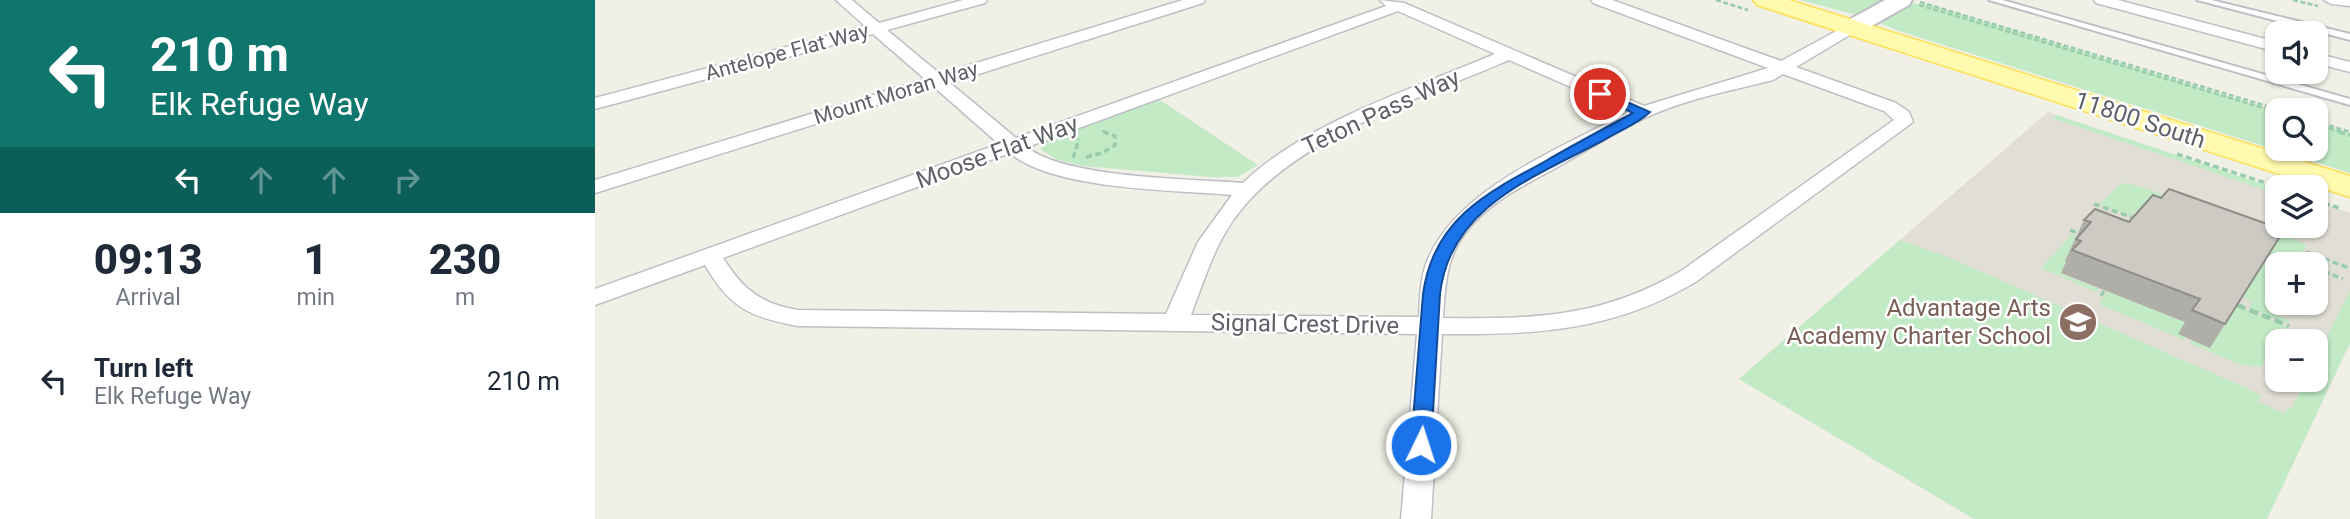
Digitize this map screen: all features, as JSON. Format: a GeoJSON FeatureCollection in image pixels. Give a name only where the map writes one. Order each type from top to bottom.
{"type":"FeatureCollection","features":[{"type":"Feature","properties":{"kind":"main road"},"geometry":{"type":"LineString","coordinates":[[1765,0],[1929,52]]}},
{"type":"Feature","properties":{"kind":"main road","name":"11800 South"},"geometry":{"type":"LineString","coordinates":[[1929,52],[2346,198]]}},
{"type":"Feature","properties":{"kind":"street"},"geometry":{"type":"LineString","coordinates":[[843,0],[1033,161],[1064,172],[1247,190]]}},
{"type":"Feature","properties":{"kind":"street","name":"Antelope Flat Way"},"geometry":{"type":"LineString","coordinates":[[595,104],[980,0]]}},
{"type":"Feature","properties":{"kind":"street","name":"Mount Moran Way"},"geometry":{"type":"LineString","coordinates":[[595,187],[1198,0]]}},
{"type":"Feature","properties":{"kind":"street"},"geometry":{"type":"LineString","coordinates":[[1598,0],[1783,68]]}},
{"type":"Feature","properties":{"kind":"street"},"geometry":{"type":"LineString","coordinates":[[2102,0],[2265,44]]}},
{"type":"Feature","properties":{"kind":"street"},"geometry":{"type":"LineString","coordinates":[[2331,0],[2350,2]]}},
{"type":"Feature","properties":{"kind":"street"},"geometry":{"type":"LineString","coordinates":[[1416,519],[1434,276],[1439,259],[1456,229],[1467,216],[1509,185],[1643,112],[1679,99],[1757,80],[1853,27],[1913,2]]}},
{"type":"Feature","properties":{"kind":"street"},"geometry":{"type":"LineString","coordinates":[[1392,3],[1643,112]]}},
{"type":"Feature","properties":{"kind":"street","name":"Moose Flat Way"},"geometry":{"type":"LineString","coordinates":[[595,297],[1013,146],[1392,3]]}},
{"type":"Feature","properties":{"kind":"street","name":"Teton Pass Way"},"geometry":{"type":"LineString","coordinates":[[1175,323],[1206,248],[1226,215],[1247,190],[1281,161],[1329,132],[1509,54]]}},
{"type":"Feature","properties":{"kind":"street"},"geometry":{"type":"LineString","coordinates":[[2328,61],[2350,67]]}},
{"type":"Feature","properties":{"kind":"street","name":"Signal Crest Drive"},"geometry":{"type":"LineString","coordinates":[[710,255],[728,286],[747,304],[779,315],[798,318],[1429,325],[1545,324],[1595,316],[1657,295],[1689,276],[1904,122],[1903,116],[1890,107],[1783,68]]}},
{"type":"Feature","properties":{"kind":"lane"},"geometry":{"type":"LineString","coordinates":[[1993,0],[2012,2],[2350,102]]}},
{"type":"Feature","properties":{"kind":"lane"},"geometry":{"type":"LineString","coordinates":[[2201,0],[2350,37]]}},
{"type":"Feature","properties":{"kind":"path"},"geometry":{"type":"LineString","coordinates":[[1913,2],[2265,107]]}},
{"type":"Feature","properties":{"kind":"path"},"geometry":{"type":"LineString","coordinates":[[2328,127],[2350,133]]}},
{"type":"Feature","properties":{"kind":"path"},"geometry":{"type":"LineString","coordinates":[[1076,133],[1080,144],[1072,159],[1102,153],[1115,145],[1115,136],[1099,130]]}},
{"type":"Feature","properties":{"kind":"path"},"geometry":{"type":"LineString","coordinates":[[2328,199],[2346,198]]}},
{"type":"Feature","properties":{"kind":"path"},"geometry":{"type":"LineString","coordinates":[[2094,204],[2134,219],[2138,214]]}},
{"type":"Feature","properties":{"kind":"path"},"geometry":{"type":"LineString","coordinates":[[2070,230],[2081,234]]}},
{"type":"Feature","properties":{"kind":"path"},"geometry":{"type":"LineString","coordinates":[[2328,261],[2349,268]]}},
{"type":"Feature","properties":{"kind":"path"},"geometry":{"type":"LineString","coordinates":[[2328,273],[2343,279]]}},
{"type":"Feature","properties":{"kind":"path"},"geometry":{"type":"LineString","coordinates":[[2101,296],[2105,289]]}},
{"type":"Feature","properties":{"kind":"path"},"geometry":{"type":"LineString","coordinates":[[2237,305],[2289,326]]}},
{"type":"Feature","properties":{"kind":"shaded area","name":"Advantage Arts Academy Charter School"},"geometry":{"type":"Polygon","coordinates":[[[2048,112],[2265,185],[2265,238],[2328,238],[2328,205],[2350,213],[2350,343],[2328,390],[2328,329],[2265,329],[2265,392],[2327,392],[2267,519],[1974,519],[1739,379],[2048,112]]]}},
{"type":"Feature","properties":{"kind":"green space"},"geometry":{"type":"Polygon","coordinates":[[[1800,0],[1884,0],[1861,13],[1853,14],[1800,0]]]}},
{"type":"Feature","properties":{"kind":"green space"},"geometry":{"type":"Polygon","coordinates":[[[1910,3],[1930,5],[2265,107],[2265,146],[1899,31],[1880,23],[1881,19],[1910,3]]]}},
{"type":"Feature","properties":{"kind":"green space"},"geometry":{"type":"Polygon","coordinates":[[[1157,98],[1258,165],[1238,177],[1211,177],[1083,166],[1058,160],[1041,150],[1042,142],[1047,139],[1157,98]]]}},
{"type":"Feature","properties":{"kind":"green space"},"geometry":{"type":"Polygon","coordinates":[[[2056,115],[2265,185],[2265,190],[2052,118],[2056,115]]]}},
{"type":"Feature","properties":{"kind":"green space"},"geometry":{"type":"Polygon","coordinates":[[[2328,127],[2350,133],[2350,173],[2312,161],[2328,161],[2328,127]]]}},
{"type":"Feature","properties":{"kind":"green space"},"geometry":{"type":"Polygon","coordinates":[[[2127,183],[2195,204],[2152,218],[2135,212],[2131,216],[2100,204],[2118,185],[2127,183]]]}},
{"type":"Feature","properties":{"kind":"green space"},"geometry":{"type":"Polygon","coordinates":[[[2244,222],[2265,229],[2265,238],[2290,238],[2307,244],[2303,252],[2269,252],[2244,222]]]}},
{"type":"Feature","properties":{"kind":"green space"},"geometry":{"type":"Polygon","coordinates":[[[2072,234],[2079,237],[2070,263],[2062,274],[2099,289],[2097,292],[2041,268],[2072,234]]]}},
{"type":"Feature","properties":{"kind":"green space"},"geometry":{"type":"Polygon","coordinates":[[[1900,240],[1950,258],[2242,386],[2261,395],[2258,402],[2285,414],[2288,407],[2292,408],[2300,392],[2327,392],[2267,519],[1974,519],[1739,379],[1900,240]]]}},
{"type":"Feature","properties":{"kind":"green space"},"geometry":{"type":"Polygon","coordinates":[[[2265,261],[2265,314],[2249,308],[2253,302],[2242,297],[2265,261]]]}},
{"type":"Feature","properties":{"kind":"green space"},"geometry":{"type":"Polygon","coordinates":[[[2109,290],[2186,322],[2178,334],[2186,337],[2184,340],[2099,304],[2109,290]]]}},
{"type":"Feature","properties":{"kind":"green space"},"geometry":{"type":"Polygon","coordinates":[[[2350,291],[2350,343],[2328,390],[2328,335],[2350,291]]]}},
{"type":"Feature","properties":{"kind":"green space"},"geometry":{"type":"Polygon","coordinates":[[[2237,306],[2286,326],[2284,329],[2265,329],[2265,360],[2261,367],[2241,365],[2190,343],[2191,340],[2210,348],[2237,306]]]}},
{"type":"Feature","properties":{"kind":"green space"},"geometry":{"type":"Polygon","coordinates":[[[2267,315],[2289,320],[2287,323],[2267,315]]]}},
{"type":"Feature","properties":{"kind":"building","name":"Advantage Arts Academy Charter School"},"geometry":{"type":"Polygon","coordinates":[[[2169,189],[2265,223],[2265,238],[2279,238],[2270,252],[2265,252],[2265,260],[2225,324],[2192,310],[2200,299],[2072,250],[2081,241],[2076,239],[2091,222],[2084,220],[2095,209],[2129,222],[2153,195],[2161,198],[2169,189]]]}},
{"type":"Feature","properties":{"kind":"place","name":"Advantage Arts Academy Charter School"},"geometry":{"type":"Point","coordinates":[2078,322]}},
{"type":"Feature","properties":{"kind":"route"},"geometry":{"type":"LineString","coordinates":[[1421,445],[1431,294],[1439,259],[1447,243],[1467,216],[1494,194],[1643,112],[1600,94]]}}]}
